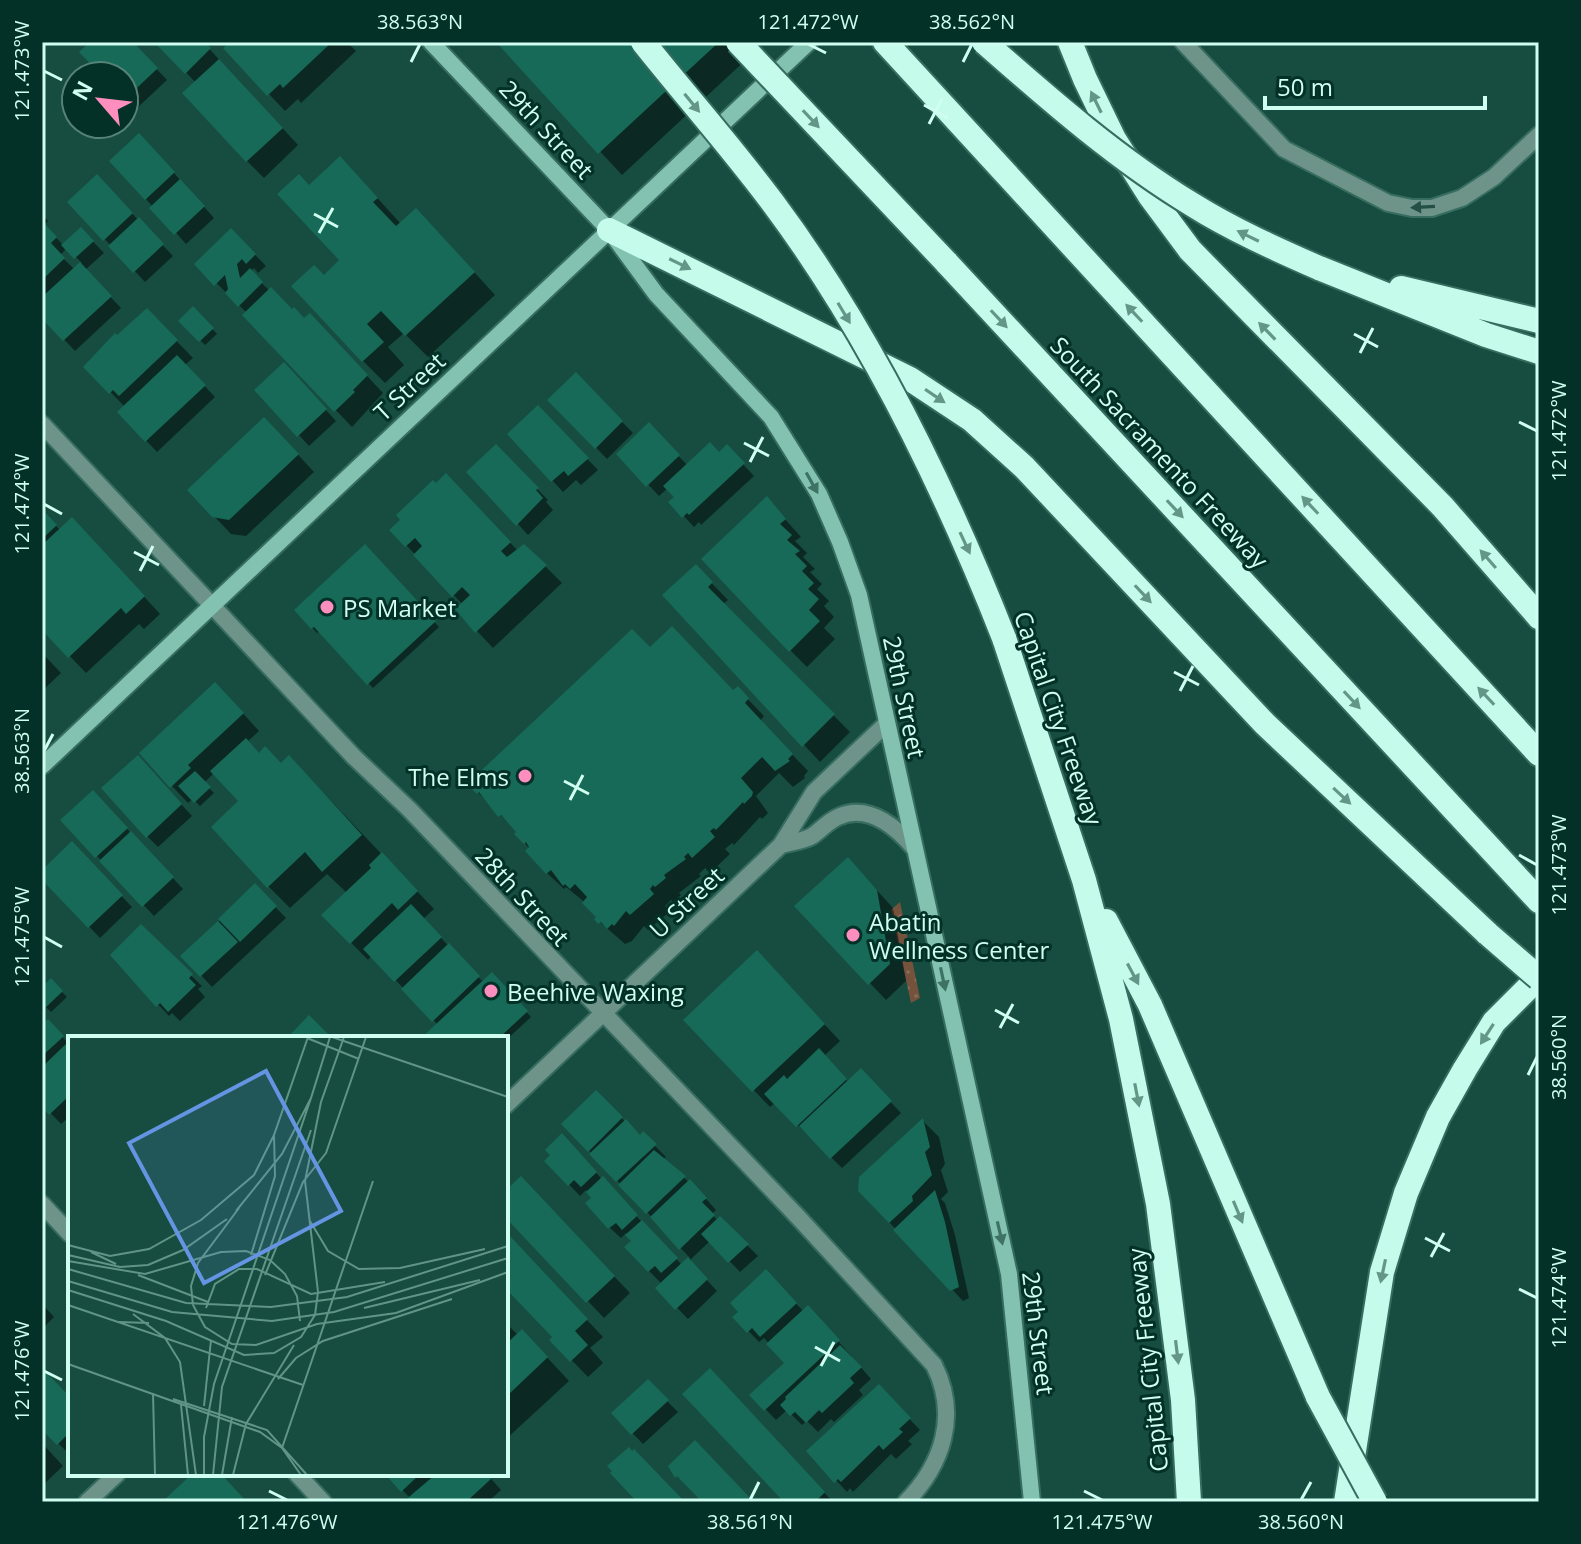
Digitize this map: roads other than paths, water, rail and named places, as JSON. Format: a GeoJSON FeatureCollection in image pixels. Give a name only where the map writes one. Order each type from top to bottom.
{"type":"FeatureCollection","features":[{"type":"Feature","properties":{"kind":"highway","name":"Capital City Freeway"},"geometry":{"type":"LineString","coordinates":[[643,42],[773,203],[818,269],[872,359],[926,461],[969,550],[1004,638],[1084,880],[1121,1019],[1158,1204],[1183,1400],[1189,1502]]}},
{"type":"Feature","properties":{"kind":"highway","name":"South Sacramento Freeway"},"geometry":{"type":"LineString","coordinates":[[738,42],[1535,897]]}},
{"type":"Feature","properties":{"kind":"highway"},"geometry":{"type":"LineString","coordinates":[[885,42],[1539,754]]}},
{"type":"Feature","properties":{"kind":"highway"},"geometry":{"type":"LineString","coordinates":[[984,42],[1050,100],[1190,204],[1239,231],[1319,268],[1486,335],[1539,352]]}},
{"type":"Feature","properties":{"kind":"highway"},"geometry":{"type":"LineString","coordinates":[[1070,42],[1114,139],[1150,196],[1190,250],[1443,507],[1539,617]]}},
{"type":"Feature","properties":{"kind":"highway"},"geometry":{"type":"LineString","coordinates":[[609,230],[910,379],[972,420],[1024,467],[1265,724],[1488,934],[1539,978],[1494,1022],[1438,1117],[1406,1193],[1382,1272],[1346,1502]]}},
{"type":"Feature","properties":{"kind":"highway"},"geometry":{"type":"LineString","coordinates":[[1319,268],[1539,321]]}},
{"type":"Feature","properties":{"kind":"highway"},"geometry":{"type":"LineString","coordinates":[[1084,880],[1150,1005],[1318,1397],[1375,1502]]}},
{"type":"Feature","properties":{"kind":"main road","name":"29th Street"},"geometry":{"type":"LineString","coordinates":[[431,42],[609,230],[656,294],[771,417],[819,494],[840,542],[859,595],[1009,1274],[1032,1502]]}},
{"type":"Feature","properties":{"kind":"main road","name":"T Street"},"geometry":{"type":"LineString","coordinates":[[42,766],[809,42]]}},
{"type":"Feature","properties":{"kind":"street"},"geometry":{"type":"LineString","coordinates":[[1183,42],[1284,149],[1388,203],[1432,208],[1462,198],[1494,177],[1539,135]]}},
{"type":"Feature","properties":{"kind":"street","name":"28th Street"},"geometry":{"type":"LineString","coordinates":[[42,424],[354,757],[410,810],[926,1355],[940,1376],[947,1413],[946,1431],[938,1458],[921,1487],[906,1502]]}},
{"type":"Feature","properties":{"kind":"street","name":"U Street"},"geometry":{"type":"LineString","coordinates":[[508,1103],[781,845],[814,792],[886,724]]}},
{"type":"Feature","properties":{"kind":"street"},"geometry":{"type":"LineString","coordinates":[[781,845],[812,836],[844,814],[866,814],[885,820],[898,829],[914,848]]}},
{"type":"Feature","properties":{"kind":"street"},"geometry":{"type":"LineString","coordinates":[[42,1204],[68,1232]]}},
{"type":"Feature","properties":{"kind":"street"},"geometry":{"type":"LineString","coordinates":[[87,1502],[115,1476]]}},
{"type":"Feature","properties":{"kind":"street"},"geometry":{"type":"LineString","coordinates":[[299,1476],[323,1502]]}},
{"type":"Feature","properties":{"kind":"place","name":"PS Market"},"geometry":{"type":"Point","coordinates":[327,607]}},
{"type":"Feature","properties":{"kind":"place","name":"The Elms"},"geometry":{"type":"Point","coordinates":[525,776]}},
{"type":"Feature","properties":{"kind":"place","name":"Abatin Wellness Center"},"geometry":{"type":"Point","coordinates":[853,935]}},
{"type":"Feature","properties":{"kind":"place","name":"Beehive Waxing"},"geometry":{"type":"Point","coordinates":[491,991]}}]}
